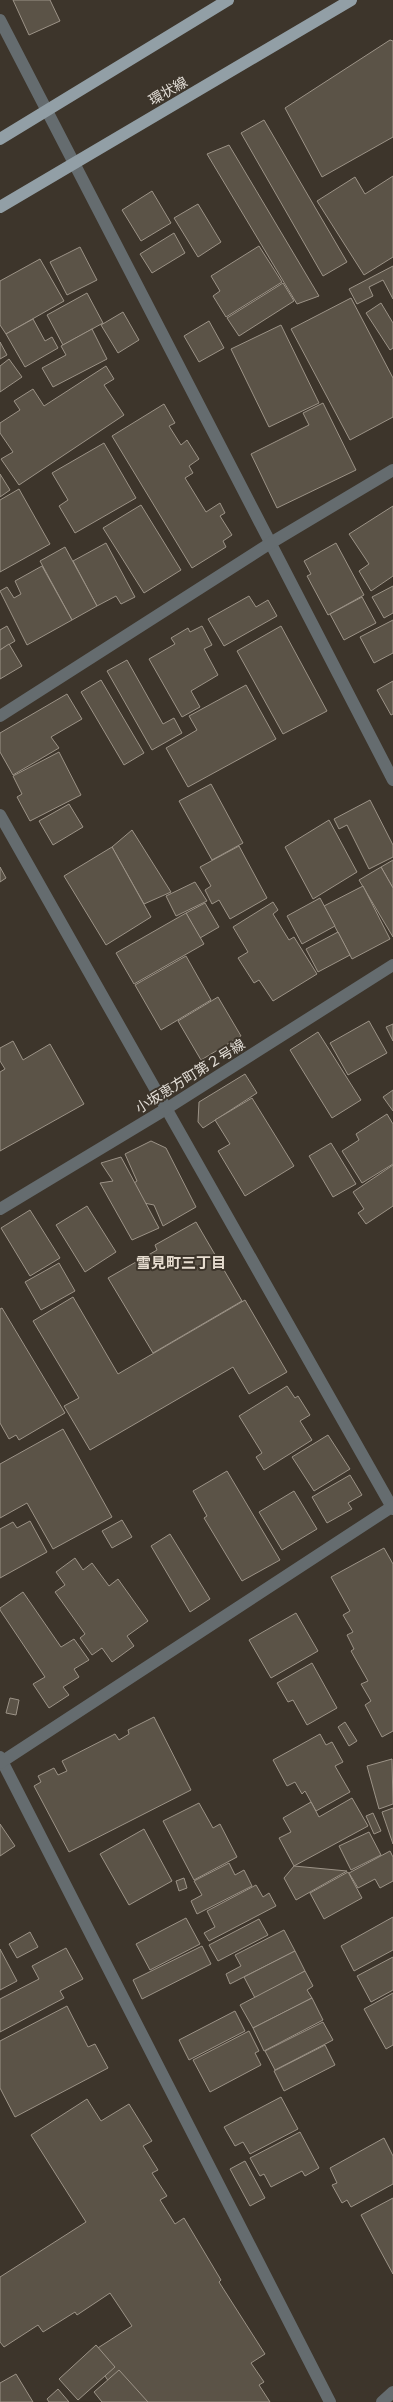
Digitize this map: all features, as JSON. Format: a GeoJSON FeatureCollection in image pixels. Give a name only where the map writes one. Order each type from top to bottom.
{"type":"FeatureCollection","features":[{"type":"Feature","properties":{"kind":"main road"},"geometry":{"type":"LineString","coordinates":[[0,139],[228,0]]}},
{"type":"Feature","properties":{"kind":"main road","name":"環状線"},"geometry":{"type":"LineString","coordinates":[[0,207],[351,0]]}},
{"type":"Feature","properties":{"kind":"street"},"geometry":{"type":"LineString","coordinates":[[0,20],[269,544],[393,780]]}},
{"type":"Feature","properties":{"kind":"street"},"geometry":{"type":"LineString","coordinates":[[0,716],[269,544],[393,470]]}},
{"type":"Feature","properties":{"kind":"street"},"geometry":{"type":"LineString","coordinates":[[0,815],[393,1507],[1,1761],[330,2402]]}},
{"type":"Feature","properties":{"kind":"street","name":"小坂恵方町第２号線"},"geometry":{"type":"LineString","coordinates":[[0,1209],[166,1109],[393,965]]}},
{"type":"Feature","properties":{"kind":"street"},"geometry":{"type":"LineString","coordinates":[[382,2402],[393,2392]]}},
{"type":"Feature","properties":{"kind":"building"},"geometry":{"type":"Polygon","coordinates":[[[13,0],[50,0],[60,21],[29,35],[13,0]]]}},
{"type":"Feature","properties":{"kind":"building"},"geometry":{"type":"Polygon","coordinates":[[[390,40],[393,41],[393,137],[322,177],[285,108],[390,40]]]}},
{"type":"Feature","properties":{"kind":"building"},"geometry":{"type":"Polygon","coordinates":[[[264,120],[347,262],[323,276],[241,133],[264,120]]]}},
{"type":"Feature","properties":{"kind":"building"},"geometry":{"type":"Polygon","coordinates":[[[229,145],[319,296],[297,304],[207,154],[229,145]]]}},
{"type":"Feature","properties":{"kind":"building"},"geometry":{"type":"Polygon","coordinates":[[[393,176],[393,257],[364,275],[317,201],[355,177],[365,194],[393,176]]]}},
{"type":"Feature","properties":{"kind":"building"},"geometry":{"type":"Polygon","coordinates":[[[152,191],[171,223],[141,241],[122,210],[152,191]]]}},
{"type":"Feature","properties":{"kind":"building"},"geometry":{"type":"Polygon","coordinates":[[[198,204],[221,242],[198,257],[174,218],[198,204]]]}},
{"type":"Feature","properties":{"kind":"building"},"geometry":{"type":"Polygon","coordinates":[[[174,233],[185,253],[152,273],[140,254],[174,233]]]}},
{"type":"Feature","properties":{"kind":"building"},"geometry":{"type":"Polygon","coordinates":[[[259,246],[282,282],[226,317],[213,296],[220,291],[211,276],[259,246]]]}},
{"type":"Feature","properties":{"kind":"building"},"geometry":{"type":"Polygon","coordinates":[[[80,247],[97,280],[67,295],[50,262],[80,247]]]}},
{"type":"Feature","properties":{"kind":"building"},"geometry":{"type":"Polygon","coordinates":[[[40,259],[64,301],[6,334],[0,325],[0,281],[40,259]]]}},
{"type":"Feature","properties":{"kind":"building"},"geometry":{"type":"Polygon","coordinates":[[[393,266],[393,299],[383,280],[369,287],[373,296],[357,304],[349,289],[393,266]]]}},
{"type":"Feature","properties":{"kind":"building"},"geometry":{"type":"Polygon","coordinates":[[[283,283],[294,301],[239,336],[227,318],[283,283]]]}},
{"type":"Feature","properties":{"kind":"building"},"geometry":{"type":"Polygon","coordinates":[[[87,293],[103,323],[63,345],[47,315],[87,293]]]}},
{"type":"Feature","properties":{"kind":"building"},"geometry":{"type":"Polygon","coordinates":[[[351,298],[393,378],[393,417],[350,440],[291,329],[351,298]]]}},
{"type":"Feature","properties":{"kind":"building"},"geometry":{"type":"Polygon","coordinates":[[[381,303],[393,323],[393,348],[390,350],[366,313],[381,303]]]}},
{"type":"Feature","properties":{"kind":"building"},"geometry":{"type":"Polygon","coordinates":[[[123,312],[139,340],[118,353],[101,325],[123,312]]]}},
{"type":"Feature","properties":{"kind":"building"},"geometry":{"type":"Polygon","coordinates":[[[33,319],[45,341],[52,337],[58,348],[25,367],[6,334],[33,319]]]}},
{"type":"Feature","properties":{"kind":"building"},"geometry":{"type":"Polygon","coordinates":[[[209,321],[224,348],[199,362],[184,336],[209,321]]]}},
{"type":"Feature","properties":{"kind":"building"},"geometry":{"type":"Polygon","coordinates":[[[281,325],[319,403],[269,427],[231,349],[281,325]]]}},
{"type":"Feature","properties":{"kind":"building"},"geometry":{"type":"Polygon","coordinates":[[[92,329],[107,359],[53,387],[42,368],[66,355],[61,346],[92,329]]]}},
{"type":"Feature","properties":{"kind":"building"},"geometry":{"type":"Polygon","coordinates":[[[0,342],[7,355],[0,359],[0,342]]]}},
{"type":"Feature","properties":{"kind":"building"},"geometry":{"type":"Polygon","coordinates":[[[9,359],[22,377],[0,392],[0,366],[9,359]]]}},
{"type":"Feature","properties":{"kind":"building"},"geometry":{"type":"Polygon","coordinates":[[[106,366],[114,379],[104,385],[124,415],[19,485],[1,459],[13,452],[0,433],[0,423],[20,410],[14,401],[33,389],[44,406],[106,366]]]}},
{"type":"Feature","properties":{"kind":"building"},"geometry":{"type":"Polygon","coordinates":[[[323,403],[356,470],[277,508],[251,454],[309,425],[303,413],[323,403]]]}},
{"type":"Feature","properties":{"kind":"building"},"geometry":{"type":"Polygon","coordinates":[[[164,404],[175,423],[169,426],[181,445],[187,440],[199,459],[189,466],[193,473],[185,478],[206,512],[220,503],[225,513],[220,516],[232,535],[223,541],[226,547],[192,568],[112,436],[164,404]]]}},
{"type":"Feature","properties":{"kind":"building"},"geometry":{"type":"Polygon","coordinates":[[[104,443],[136,498],[75,533],[59,506],[68,500],[52,473],[104,443]]]}},
{"type":"Feature","properties":{"kind":"building"},"geometry":{"type":"Polygon","coordinates":[[[0,474],[10,490],[0,497],[0,474]]]}},
{"type":"Feature","properties":{"kind":"building"},"geometry":{"type":"Polygon","coordinates":[[[19,489],[50,544],[0,572],[0,500],[19,489]]]}},
{"type":"Feature","properties":{"kind":"building"},"geometry":{"type":"Polygon","coordinates":[[[141,505],[181,570],[144,593],[103,528],[141,505]]]}},
{"type":"Feature","properties":{"kind":"building"},"geometry":{"type":"Polygon","coordinates":[[[393,506],[393,576],[371,591],[359,571],[369,564],[349,534],[393,506]]]}},
{"type":"Feature","properties":{"kind":"building"},"geometry":{"type":"Polygon","coordinates":[[[106,543],[135,597],[121,604],[116,596],[97,606],[73,561],[106,543]]]}},
{"type":"Feature","properties":{"kind":"building"},"geometry":{"type":"Polygon","coordinates":[[[336,543],[364,595],[328,615],[307,576],[311,574],[304,561],[336,543]]]}},
{"type":"Feature","properties":{"kind":"building"},"geometry":{"type":"Polygon","coordinates":[[[65,547],[97,606],[72,620],[40,561],[65,547]]]}},
{"type":"Feature","properties":{"kind":"building"},"geometry":{"type":"Polygon","coordinates":[[[42,566],[72,620],[27,645],[0,591],[7,587],[14,598],[21,594],[15,581],[42,566]]]}},
{"type":"Feature","properties":{"kind":"building"},"geometry":{"type":"Polygon","coordinates":[[[393,586],[393,613],[384,618],[372,597],[393,586]]]}},
{"type":"Feature","properties":{"kind":"building"},"geometry":{"type":"Polygon","coordinates":[[[249,596],[256,607],[268,600],[277,616],[224,646],[208,619],[249,596]]]}},
{"type":"Feature","properties":{"kind":"building"},"geometry":{"type":"Polygon","coordinates":[[[362,597],[376,623],[344,640],[330,614],[362,597]]]}},
{"type":"Feature","properties":{"kind":"building"},"geometry":{"type":"Polygon","coordinates":[[[393,620],[393,653],[374,663],[360,637],[393,620]]]}},
{"type":"Feature","properties":{"kind":"building"},"geometry":{"type":"Polygon","coordinates":[[[7,626],[15,641],[0,650],[0,630],[7,626]]]}},
{"type":"Feature","properties":{"kind":"building"},"geometry":{"type":"Polygon","coordinates":[[[202,626],[212,645],[204,649],[218,675],[191,691],[200,707],[182,717],[149,659],[175,644],[171,638],[188,628],[190,632],[202,626]]]}},
{"type":"Feature","properties":{"kind":"building"},"geometry":{"type":"Polygon","coordinates":[[[281,626],[327,711],[283,734],[237,651],[281,626]]]}},
{"type":"Feature","properties":{"kind":"building"},"geometry":{"type":"Polygon","coordinates":[[[9,644],[22,666],[0,679],[0,650],[9,644]]]}},
{"type":"Feature","properties":{"kind":"building"},"geometry":{"type":"Polygon","coordinates":[[[127,660],[163,724],[174,718],[182,733],[152,750],[107,671],[127,660]]]}},
{"type":"Feature","properties":{"kind":"building"},"geometry":{"type":"Polygon","coordinates":[[[101,680],[144,753],[124,765],[81,692],[101,680]]]}},
{"type":"Feature","properties":{"kind":"building"},"geometry":{"type":"Polygon","coordinates":[[[393,681],[393,714],[391,715],[377,690],[393,681]]]}},
{"type":"Feature","properties":{"kind":"building"},"geometry":{"type":"Polygon","coordinates":[[[246,685],[276,739],[188,787],[166,748],[197,730],[189,716],[246,685]]]}},
{"type":"Feature","properties":{"kind":"building"},"geometry":{"type":"Polygon","coordinates":[[[67,694],[82,719],[51,737],[59,748],[13,775],[0,752],[0,733],[67,694]]]}},
{"type":"Feature","properties":{"kind":"building"},"geometry":{"type":"Polygon","coordinates":[[[59,752],[81,795],[30,821],[17,797],[22,794],[13,776],[59,752]]]}},
{"type":"Feature","properties":{"kind":"building"},"geometry":{"type":"Polygon","coordinates":[[[211,784],[243,843],[212,860],[179,801],[211,784]]]}},
{"type":"Feature","properties":{"kind":"building"},"geometry":{"type":"Polygon","coordinates":[[[370,800],[393,845],[393,857],[369,869],[347,825],[339,829],[334,819],[370,800]]]}},
{"type":"Feature","properties":{"kind":"building"},"geometry":{"type":"Polygon","coordinates":[[[69,804],[83,827],[53,845],[39,821],[69,804]]]}},
{"type":"Feature","properties":{"kind":"building"},"geometry":{"type":"Polygon","coordinates":[[[329,820],[357,872],[313,899],[285,847],[329,820]]]}},
{"type":"Feature","properties":{"kind":"building"},"geometry":{"type":"Polygon","coordinates":[[[132,830],[171,892],[144,904],[112,847],[132,830]]]}},
{"type":"Feature","properties":{"kind":"building"},"geometry":{"type":"Polygon","coordinates":[[[239,846],[267,898],[230,919],[219,900],[212,904],[205,890],[211,886],[200,867],[239,846]]]}},
{"type":"Feature","properties":{"kind":"building"},"geometry":{"type":"Polygon","coordinates":[[[112,847],[151,917],[106,945],[64,876],[112,847]]]}},
{"type":"Feature","properties":{"kind":"building"},"geometry":{"type":"Polygon","coordinates":[[[393,860],[393,888],[381,867],[393,860]]]}},
{"type":"Feature","properties":{"kind":"building"},"geometry":{"type":"Polygon","coordinates":[[[0,867],[6,878],[0,882],[0,867]]]}},
{"type":"Feature","properties":{"kind":"building"},"geometry":{"type":"Polygon","coordinates":[[[381,867],[393,888],[393,937],[359,880],[381,867]]]}},
{"type":"Feature","properties":{"kind":"building"},"geometry":{"type":"Polygon","coordinates":[[[195,882],[207,901],[176,916],[166,896],[195,882]]]}},
{"type":"Feature","properties":{"kind":"building"},"geometry":{"type":"Polygon","coordinates":[[[363,886],[390,939],[352,959],[324,906],[363,886]]]}},
{"type":"Feature","properties":{"kind":"building"},"geometry":{"type":"Polygon","coordinates":[[[320,898],[335,926],[302,944],[287,916],[320,898]]]}},
{"type":"Feature","properties":{"kind":"building"},"geometry":{"type":"Polygon","coordinates":[[[273,902],[278,910],[273,914],[289,940],[294,937],[317,974],[273,1001],[259,980],[254,983],[238,958],[248,952],[233,927],[273,902]]]}},
{"type":"Feature","properties":{"kind":"building"},"geometry":{"type":"Polygon","coordinates":[[[205,903],[219,927],[200,938],[186,913],[205,903]]]}},
{"type":"Feature","properties":{"kind":"building"},"geometry":{"type":"Polygon","coordinates":[[[186,913],[204,944],[134,984],[116,953],[186,913]]]}},
{"type":"Feature","properties":{"kind":"building"},"geometry":{"type":"Polygon","coordinates":[[[338,932],[350,955],[318,972],[306,949],[338,932]]]}},
{"type":"Feature","properties":{"kind":"building"},"geometry":{"type":"Polygon","coordinates":[[[186,956],[211,1000],[161,1030],[135,985],[186,956]]]}},
{"type":"Feature","properties":{"kind":"building"},"geometry":{"type":"Polygon","coordinates":[[[218,997],[241,1036],[201,1060],[178,1021],[218,997]]]}},
{"type":"Feature","properties":{"kind":"building"},"geometry":{"type":"Polygon","coordinates":[[[369,1021],[387,1053],[348,1075],[330,1043],[369,1021]]]}},
{"type":"Feature","properties":{"kind":"building"},"geometry":{"type":"Polygon","coordinates":[[[393,1024],[393,1041],[386,1027],[393,1024]]]}},
{"type":"Feature","properties":{"kind":"building"},"geometry":{"type":"Polygon","coordinates":[[[318,1032],[361,1100],[332,1118],[290,1050],[318,1032]]]}},
{"type":"Feature","properties":{"kind":"building"},"geometry":{"type":"Polygon","coordinates":[[[13,1041],[23,1060],[50,1044],[84,1104],[0,1151],[0,1072],[5,1069],[0,1061],[0,1048],[13,1041]]]}},
{"type":"Feature","properties":{"kind":"building"},"geometry":{"type":"Polygon","coordinates":[[[245,1074],[257,1093],[203,1128],[198,1122],[199,1102],[245,1074]]]}},
{"type":"Feature","properties":{"kind":"building"},"geometry":{"type":"Polygon","coordinates":[[[393,1090],[393,1111],[383,1097],[393,1090]]]}},
{"type":"Feature","properties":{"kind":"building"},"geometry":{"type":"Polygon","coordinates":[[[252,1098],[294,1166],[245,1196],[218,1151],[230,1144],[215,1120],[252,1098]]]}},
{"type":"Feature","properties":{"kind":"building"},"geometry":{"type":"Polygon","coordinates":[[[387,1114],[393,1124],[393,1164],[362,1183],[342,1151],[359,1140],[356,1134],[387,1114]]]}},
{"type":"Feature","properties":{"kind":"building"},"geometry":{"type":"Polygon","coordinates":[[[151,1141],[166,1148],[196,1207],[163,1226],[154,1205],[144,1203],[134,1183],[137,1181],[125,1154],[151,1141]]]}},
{"type":"Feature","properties":{"kind":"building"},"geometry":{"type":"Polygon","coordinates":[[[331,1143],[356,1184],[333,1197],[309,1156],[331,1143]]]}},
{"type":"Feature","properties":{"kind":"building"},"geometry":{"type":"Polygon","coordinates":[[[121,1157],[159,1228],[132,1240],[100,1183],[113,1181],[101,1163],[121,1157]]]}},
{"type":"Feature","properties":{"kind":"building"},"geometry":{"type":"Polygon","coordinates":[[[393,1165],[393,1206],[366,1224],[358,1213],[364,1209],[353,1192],[393,1165]]]}},
{"type":"Feature","properties":{"kind":"building"},"geometry":{"type":"Polygon","coordinates":[[[87,1206],[116,1252],[85,1272],[56,1225],[87,1206]]]}},
{"type":"Feature","properties":{"kind":"building"},"geometry":{"type":"Polygon","coordinates":[[[30,1210],[60,1258],[30,1276],[1,1228],[30,1210]]]}},
{"type":"Feature","properties":{"kind":"building"},"geometry":{"type":"Polygon","coordinates":[[[196,1222],[242,1301],[153,1353],[108,1278],[157,1250],[155,1245],[196,1222]]]}},
{"type":"Feature","properties":{"kind":"building"},"geometry":{"type":"Polygon","coordinates":[[[59,1263],[75,1291],[41,1310],[25,1282],[59,1263]]]}},
{"type":"Feature","properties":{"kind":"building"},"geometry":{"type":"Polygon","coordinates":[[[73,1297],[118,1374],[245,1300],[287,1372],[249,1394],[233,1367],[90,1450],[64,1406],[79,1398],[33,1321],[73,1297]]]}},
{"type":"Feature","properties":{"kind":"building"},"geometry":{"type":"Polygon","coordinates":[[[2,1308],[65,1413],[19,1440],[16,1435],[9,1439],[0,1423],[0,1309],[2,1308]]]}},
{"type":"Feature","properties":{"kind":"building"},"geometry":{"type":"Polygon","coordinates":[[[287,1386],[295,1398],[298,1396],[310,1415],[300,1421],[312,1440],[264,1470],[256,1457],[262,1453],[239,1416],[287,1386]]]}},
{"type":"Feature","properties":{"kind":"building"},"geometry":{"type":"Polygon","coordinates":[[[63,1429],[112,1517],[53,1549],[27,1503],[0,1518],[0,1464],[63,1429]]]}},
{"type":"Feature","properties":{"kind":"building"},"geometry":{"type":"Polygon","coordinates":[[[328,1435],[350,1469],[314,1491],[292,1457],[328,1435]]]}},
{"type":"Feature","properties":{"kind":"building"},"geometry":{"type":"Polygon","coordinates":[[[227,1471],[280,1560],[242,1581],[204,1518],[207,1516],[193,1491],[227,1471]]]}},
{"type":"Feature","properties":{"kind":"building"},"geometry":{"type":"Polygon","coordinates":[[[350,1475],[362,1495],[348,1503],[352,1509],[327,1523],[312,1497],[350,1475]]]}},
{"type":"Feature","properties":{"kind":"building"},"geometry":{"type":"Polygon","coordinates":[[[294,1491],[317,1529],[282,1550],[259,1512],[294,1491]]]}},
{"type":"Feature","properties":{"kind":"building"},"geometry":{"type":"Polygon","coordinates":[[[122,1520],[132,1537],[112,1548],[102,1531],[122,1520]]]}},
{"type":"Feature","properties":{"kind":"building"},"geometry":{"type":"Polygon","coordinates":[[[30,1521],[47,1552],[0,1578],[0,1529],[13,1522],[17,1528],[30,1521]]]}},
{"type":"Feature","properties":{"kind":"building"},"geometry":{"type":"Polygon","coordinates":[[[170,1534],[210,1599],[190,1612],[151,1546],[170,1534]]]}},
{"type":"Feature","properties":{"kind":"building"},"geometry":{"type":"Polygon","coordinates":[[[384,1548],[393,1564],[393,1731],[382,1737],[365,1705],[371,1701],[361,1684],[368,1681],[351,1651],[354,1649],[347,1635],[353,1632],[343,1615],[350,1611],[331,1577],[384,1548]]]}},
{"type":"Feature","properties":{"kind":"building"},"geometry":{"type":"Polygon","coordinates":[[[75,1558],[83,1570],[92,1563],[109,1586],[118,1579],[148,1621],[127,1636],[134,1646],[112,1662],[102,1648],[92,1655],[80,1638],[85,1634],[55,1592],[65,1585],[56,1572],[75,1558]]]}},
{"type":"Feature","properties":{"kind":"building"},"geometry":{"type":"Polygon","coordinates":[[[23,1592],[61,1647],[74,1639],[89,1660],[74,1669],[79,1677],[63,1687],[69,1695],[49,1708],[33,1684],[45,1677],[0,1610],[0,1608],[23,1592]]]}},
{"type":"Feature","properties":{"kind":"building"},"geometry":{"type":"Polygon","coordinates":[[[296,1613],[318,1651],[271,1678],[249,1640],[296,1613]]]}},
{"type":"Feature","properties":{"kind":"building"},"geometry":{"type":"Polygon","coordinates":[[[312,1663],[337,1708],[307,1725],[293,1700],[288,1702],[277,1683],[312,1663]]]}},
{"type":"Feature","properties":{"kind":"building"},"geometry":{"type":"Polygon","coordinates":[[[10,1698],[19,1700],[16,1715],[6,1713],[10,1698]]]}},
{"type":"Feature","properties":{"kind":"building"},"geometry":{"type":"Polygon","coordinates":[[[154,1717],[191,1790],[69,1852],[34,1786],[41,1782],[38,1776],[54,1768],[58,1775],[67,1771],[62,1761],[115,1734],[119,1740],[129,1734],[128,1730],[154,1717]]]}},
{"type":"Feature","properties":{"kind":"building"},"geometry":{"type":"Polygon","coordinates":[[[345,1722],[357,1741],[349,1746],[338,1727],[345,1722]]]}},
{"type":"Feature","properties":{"kind":"building"},"geometry":{"type":"Polygon","coordinates":[[[320,1734],[326,1745],[332,1742],[343,1762],[335,1766],[350,1792],[316,1811],[305,1791],[302,1794],[295,1782],[287,1786],[273,1760],[320,1734]]]}},
{"type":"Feature","properties":{"kind":"building"},"geometry":{"type":"Polygon","coordinates":[[[392,1759],[393,1804],[379,1809],[367,1766],[392,1759]]]}},
{"type":"Feature","properties":{"kind":"building"},"geometry":{"type":"Polygon","coordinates":[[[352,1798],[368,1826],[294,1866],[279,1838],[291,1832],[283,1818],[311,1802],[319,1817],[352,1798]]]}},
{"type":"Feature","properties":{"kind":"building"},"geometry":{"type":"Polygon","coordinates":[[[199,1803],[213,1828],[220,1824],[237,1857],[194,1880],[163,1821],[199,1803]]]}},
{"type":"Feature","properties":{"kind":"building"},"geometry":{"type":"Polygon","coordinates":[[[393,1808],[393,1844],[382,1812],[393,1808]]]}},
{"type":"Feature","properties":{"kind":"building"},"geometry":{"type":"Polygon","coordinates":[[[373,1813],[381,1831],[374,1834],[366,1816],[373,1813]]]}},
{"type":"Feature","properties":{"kind":"building"},"geometry":{"type":"Polygon","coordinates":[[[0,1824],[15,1846],[0,1856],[0,1824]]]}},
{"type":"Feature","properties":{"kind":"building"},"geometry":{"type":"Polygon","coordinates":[[[144,1829],[172,1881],[129,1905],[100,1854],[144,1829]]]}},
{"type":"Feature","properties":{"kind":"building"},"geometry":{"type":"Polygon","coordinates":[[[369,1832],[381,1855],[351,1870],[339,1846],[369,1832]]]}},
{"type":"Feature","properties":{"kind":"building"},"geometry":{"type":"Polygon","coordinates":[[[390,1851],[393,1857],[393,1881],[380,1888],[375,1879],[358,1888],[349,1873],[390,1851]]]}},
{"type":"Feature","properties":{"kind":"building"},"geometry":{"type":"Polygon","coordinates":[[[229,1863],[235,1875],[244,1870],[252,1886],[197,1914],[191,1901],[202,1895],[194,1881],[229,1863]]]}},
{"type":"Feature","properties":{"kind":"building"},"geometry":{"type":"Polygon","coordinates":[[[294,1866],[347,1871],[296,1900],[284,1878],[294,1866]]]}},
{"type":"Feature","properties":{"kind":"building"},"geometry":{"type":"Polygon","coordinates":[[[348,1872],[362,1898],[324,1919],[310,1893],[348,1872]]]}},
{"type":"Feature","properties":{"kind":"building"},"geometry":{"type":"Polygon","coordinates":[[[184,1878],[187,1888],[179,1891],[176,1881],[184,1878]]]}},
{"type":"Feature","properties":{"kind":"building"},"geometry":{"type":"Polygon","coordinates":[[[256,1885],[263,1897],[269,1893],[276,1906],[209,1941],[204,1933],[215,1927],[207,1911],[256,1885]]]}},
{"type":"Feature","properties":{"kind":"building"},"geometry":{"type":"Polygon","coordinates":[[[393,1917],[393,1950],[354,1971],[341,1946],[393,1917]]]}},
{"type":"Feature","properties":{"kind":"building"},"geometry":{"type":"Polygon","coordinates":[[[186,1918],[200,1944],[150,1970],[136,1944],[186,1918]]]}},
{"type":"Feature","properties":{"kind":"building"},"geometry":{"type":"Polygon","coordinates":[[[259,1919],[268,1935],[218,1961],[209,1945],[259,1919]]]}},
{"type":"Feature","properties":{"kind":"building"},"geometry":{"type":"Polygon","coordinates":[[[284,1930],[295,1951],[230,1984],[226,1974],[241,1966],[235,1955],[284,1930]]]}},
{"type":"Feature","properties":{"kind":"building"},"geometry":{"type":"Polygon","coordinates":[[[30,1932],[38,1947],[17,1958],[9,1944],[30,1932]]]}},
{"type":"Feature","properties":{"kind":"building"},"geometry":{"type":"Polygon","coordinates":[[[202,1946],[211,1964],[142,1999],[133,1980],[202,1946]]]}},
{"type":"Feature","properties":{"kind":"building"},"geometry":{"type":"Polygon","coordinates":[[[66,1948],[83,1979],[60,1991],[64,1998],[0,2032],[0,1999],[39,1979],[32,1966],[66,1948]]]}},
{"type":"Feature","properties":{"kind":"building"},"geometry":{"type":"Polygon","coordinates":[[[0,1949],[17,1981],[0,1990],[0,1949]]]}},
{"type":"Feature","properties":{"kind":"building"},"geometry":{"type":"Polygon","coordinates":[[[295,1951],[305,1971],[255,1998],[244,1977],[295,1951]]]}},
{"type":"Feature","properties":{"kind":"building"},"geometry":{"type":"Polygon","coordinates":[[[393,1957],[393,1990],[371,2002],[357,1976],[393,1957]]]}},
{"type":"Feature","properties":{"kind":"building"},"geometry":{"type":"Polygon","coordinates":[[[305,1971],[313,1986],[307,1990],[312,1998],[253,2028],[240,2005],[305,1971]]]}},
{"type":"Feature","properties":{"kind":"building"},"geometry":{"type":"Polygon","coordinates":[[[393,1993],[393,2045],[386,2049],[364,2009],[393,1993]]]}},
{"type":"Feature","properties":{"kind":"building"},"geometry":{"type":"Polygon","coordinates":[[[312,1998],[323,2020],[264,2051],[253,2028],[312,1998]]]}},
{"type":"Feature","properties":{"kind":"building"},"geometry":{"type":"Polygon","coordinates":[[[67,2006],[88,2047],[95,2044],[108,2068],[15,2117],[0,2088],[0,2041],[67,2006]]]}},
{"type":"Feature","properties":{"kind":"building"},"geometry":{"type":"Polygon","coordinates":[[[235,2011],[245,2031],[189,2060],[179,2040],[235,2011]]]}},
{"type":"Feature","properties":{"kind":"building"},"geometry":{"type":"Polygon","coordinates":[[[323,2022],[333,2040],[275,2070],[265,2051],[323,2022]]]}},
{"type":"Feature","properties":{"kind":"building"},"geometry":{"type":"Polygon","coordinates":[[[249,2031],[259,2051],[255,2053],[261,2065],[210,2092],[193,2060],[249,2031]]]}},
{"type":"Feature","properties":{"kind":"building"},"geometry":{"type":"Polygon","coordinates":[[[325,2045],[335,2065],[284,2091],[274,2071],[325,2045]]]}},
{"type":"Feature","properties":{"kind":"building"},"geometry":{"type":"Polygon","coordinates":[[[281,2097],[298,2129],[250,2154],[243,2142],[235,2146],[224,2127],[281,2097]]]}},
{"type":"Feature","properties":{"kind":"building"},"geometry":{"type":"Polygon","coordinates":[[[87,2099],[101,2121],[129,2104],[152,2141],[143,2146],[158,2170],[152,2173],[167,2196],[160,2200],[175,2224],[184,2218],[221,2280],[219,2282],[265,2354],[251,2363],[264,2382],[259,2385],[270,2402],[122,2402],[90,2353],[132,2326],[110,2293],[77,2315],[75,2312],[43,2332],[38,2325],[4,2347],[0,2342],[0,2277],[86,2222],[31,2135],[87,2099]]]}},
{"type":"Feature","properties":{"kind":"building"},"geometry":{"type":"Polygon","coordinates":[[[300,2132],[319,2168],[305,2176],[302,2171],[271,2187],[264,2174],[260,2176],[250,2158],[300,2132]]]}},
{"type":"Feature","properties":{"kind":"building"},"geometry":{"type":"Polygon","coordinates":[[[384,2138],[393,2156],[393,2184],[351,2207],[347,2200],[342,2203],[332,2185],[337,2183],[330,2168],[384,2138]]]}},
{"type":"Feature","properties":{"kind":"building"},"geometry":{"type":"Polygon","coordinates":[[[245,2161],[265,2198],[250,2206],[230,2169],[245,2161]]]}},
{"type":"Feature","properties":{"kind":"building"},"geometry":{"type":"Polygon","coordinates":[[[393,2198],[393,2274],[361,2215],[393,2198]]]}},
{"type":"Feature","properties":{"kind":"building"},"geometry":{"type":"Polygon","coordinates":[[[96,2345],[115,2367],[78,2400],[59,2379],[96,2345]]]}},
{"type":"Feature","properties":{"kind":"building"},"geometry":{"type":"Polygon","coordinates":[[[119,2370],[148,2402],[102,2402],[94,2392],[119,2370]]]}},
{"type":"Feature","properties":{"kind":"building"},"geometry":{"type":"Polygon","coordinates":[[[16,2374],[33,2402],[0,2402],[0,2383],[16,2374]]]}},
{"type":"Feature","properties":{"kind":"building"},"geometry":{"type":"Polygon","coordinates":[[[58,2389],[69,2402],[49,2402],[47,2399],[58,2389]]]}},
{"type":"Feature","properties":{"kind":"district","name":"雪見町三丁目"},"geometry":{"type":"Point","coordinates":[181,1262]}}]}
